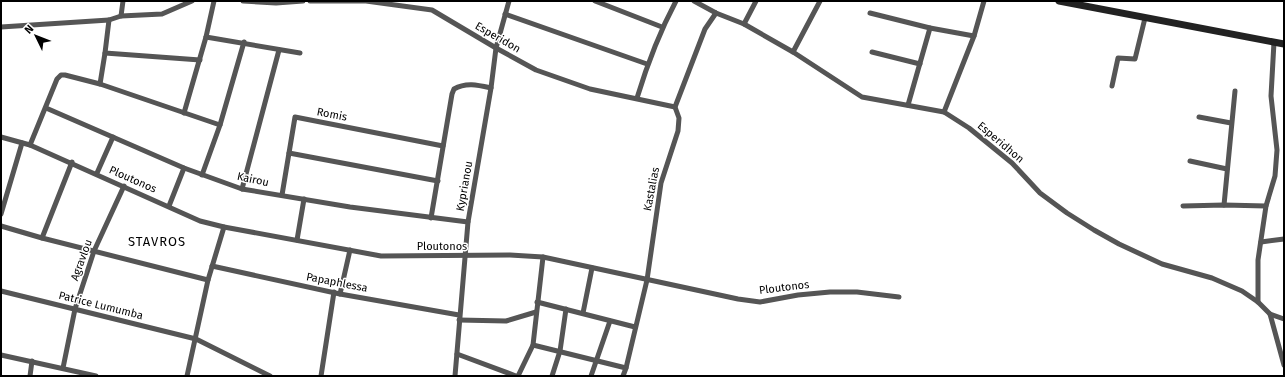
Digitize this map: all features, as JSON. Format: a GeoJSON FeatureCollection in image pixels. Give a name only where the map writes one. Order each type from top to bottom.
{"type":"FeatureCollection","features":[{"type":"Feature","properties":{"kind":"street"},"geometry":{"type":"LineString","coordinates":[[121,16],[123,1]]}},
{"type":"Feature","properties":{"kind":"street"},"geometry":{"type":"LineString","coordinates":[[1,27],[109,20],[121,16],[162,14],[192,1]]}},
{"type":"Feature","properties":{"kind":"street"},"geometry":{"type":"LineString","coordinates":[[184,113],[206,38],[214,1]]}},
{"type":"Feature","properties":{"kind":"street"},"geometry":{"type":"LineString","coordinates":[[243,1],[276,3],[303,1]]}},
{"type":"Feature","properties":{"kind":"street","name":"Esperidon"},"geometry":{"type":"LineString","coordinates":[[310,1],[366,1],[409,4],[432,10],[536,70],[590,89],[675,107]]}},
{"type":"Feature","properties":{"kind":"street","name":"Kyprianou"},"geometry":{"type":"LineString","coordinates":[[455,376],[468,222],[491,88],[496,48],[509,1]]}},
{"type":"Feature","properties":{"kind":"street"},"geometry":{"type":"LineString","coordinates":[[595,1],[662,27]]}},
{"type":"Feature","properties":{"kind":"street"},"geometry":{"type":"LineString","coordinates":[[636,98],[647,64],[662,27],[676,1]]}},
{"type":"Feature","properties":{"kind":"street","name":"Esperidhon"},"geometry":{"type":"LineString","coordinates":[[694,1],[716,13],[744,24],[793,52],[862,96],[944,112],[969,128],[1012,163],[1040,193],[1067,213],[1094,230],[1119,244],[1162,264],[1212,278],[1242,291],[1258,302],[1270,314],[1284,319]]}},
{"type":"Feature","properties":{"kind":"street"},"geometry":{"type":"LineString","coordinates":[[744,24],[756,1]]}},
{"type":"Feature","properties":{"kind":"street"},"geometry":{"type":"LineString","coordinates":[[793,52],[820,1]]}},
{"type":"Feature","properties":{"kind":"street"},"geometry":{"type":"LineString","coordinates":[[944,112],[974,36],[984,1]]}},
{"type":"Feature","properties":{"kind":"street"},"geometry":{"type":"LineString","coordinates":[[1059,1],[1087,4],[1145,18],[1284,44]]}},
{"type":"Feature","properties":{"kind":"street"},"geometry":{"type":"LineString","coordinates":[[675,107],[705,29],[716,13]]}},
{"type":"Feature","properties":{"kind":"street"},"geometry":{"type":"LineString","coordinates":[[870,13],[930,28],[974,36]]}},
{"type":"Feature","properties":{"kind":"street"},"geometry":{"type":"LineString","coordinates":[[505,14],[647,64]]}},
{"type":"Feature","properties":{"kind":"street"},"geometry":{"type":"LineString","coordinates":[[1112,86],[1118,58],[1135,59],[1145,18]]}},
{"type":"Feature","properties":{"kind":"street"},"geometry":{"type":"LineString","coordinates":[[100,84],[109,20]]}},
{"type":"Feature","properties":{"kind":"street"},"geometry":{"type":"LineString","coordinates":[[908,105],[930,28]]}},
{"type":"Feature","properties":{"kind":"street"},"geometry":{"type":"LineString","coordinates":[[206,38],[244,42],[300,53]]}},
{"type":"Feature","properties":{"kind":"street"},"geometry":{"type":"LineString","coordinates":[[202,175],[220,125],[244,42]]}},
{"type":"Feature","properties":{"kind":"street"},"geometry":{"type":"LineString","coordinates":[[1258,302],[1258,260],[1266,206],[1275,176],[1277,150],[1271,96],[1274,42]]}},
{"type":"Feature","properties":{"kind":"street"},"geometry":{"type":"LineString","coordinates":[[242,189],[279,50]]}},
{"type":"Feature","properties":{"kind":"street"},"geometry":{"type":"LineString","coordinates":[[872,52],[920,64]]}},
{"type":"Feature","properties":{"kind":"street"},"geometry":{"type":"LineString","coordinates":[[104,53],[200,60]]}},
{"type":"Feature","properties":{"kind":"street"},"geometry":{"type":"LineString","coordinates":[[30,145],[57,79],[61,75],[100,84],[220,125]]}},
{"type":"Feature","properties":{"kind":"street"},"geometry":{"type":"LineString","coordinates":[[431,218],[454,89],[461,85],[473,84],[491,88]]}},
{"type":"Feature","properties":{"kind":"street"},"geometry":{"type":"LineString","coordinates":[[1224,205],[1235,91]]}},
{"type":"Feature","properties":{"kind":"street","name":"Kastalias"},"geometry":{"type":"LineString","coordinates":[[622,376],[626,368],[647,280],[661,183],[678,131],[679,118],[675,107]]}},
{"type":"Feature","properties":{"kind":"street","name":"Kairou"},"geometry":{"type":"LineString","coordinates":[[46,108],[184,168],[242,189],[350,207],[468,222]]}},
{"type":"Feature","properties":{"kind":"street","name":"Romis"},"geometry":{"type":"LineString","coordinates":[[282,195],[295,117],[444,146]]}},
{"type":"Feature","properties":{"kind":"street"},"geometry":{"type":"LineString","coordinates":[[1199,117],[1231,123]]}},
{"type":"Feature","properties":{"kind":"street","name":"Ploutonos"},"geometry":{"type":"LineString","coordinates":[[1,137],[30,145],[72,162],[200,221],[224,227],[381,256],[510,256],[543,258],[738,299],[760,302],[798,295],[830,292],[857,292],[899,297]]}},
{"type":"Feature","properties":{"kind":"street"},"geometry":{"type":"LineString","coordinates":[[97,173],[113,137]]}},
{"type":"Feature","properties":{"kind":"street"},"geometry":{"type":"LineString","coordinates":[[1,214],[22,143]]}},
{"type":"Feature","properties":{"kind":"street"},"geometry":{"type":"LineString","coordinates":[[289,153],[438,181]]}},
{"type":"Feature","properties":{"kind":"street"},"geometry":{"type":"LineString","coordinates":[[1190,161],[1227,169]]}},
{"type":"Feature","properties":{"kind":"street"},"geometry":{"type":"LineString","coordinates":[[42,238],[72,162]]}},
{"type":"Feature","properties":{"kind":"street"},"geometry":{"type":"LineString","coordinates":[[169,206],[184,168]]}},
{"type":"Feature","properties":{"kind":"street","name":"Agravlou"},"geometry":{"type":"LineString","coordinates":[[62,368],[75,309],[94,251],[124,186]]}},
{"type":"Feature","properties":{"kind":"street"},"geometry":{"type":"LineString","coordinates":[[297,240],[304,199]]}},
{"type":"Feature","properties":{"kind":"street"},"geometry":{"type":"LineString","coordinates":[[1184,206],[1266,206]]}},
{"type":"Feature","properties":{"kind":"street"},"geometry":{"type":"LineString","coordinates":[[1,226],[42,238],[208,280]]}},
{"type":"Feature","properties":{"kind":"street"},"geometry":{"type":"LineString","coordinates":[[187,376],[208,280],[224,227]]}},
{"type":"Feature","properties":{"kind":"street"},"geometry":{"type":"LineString","coordinates":[[1261,242],[1284,239]]}},
{"type":"Feature","properties":{"kind":"street"},"geometry":{"type":"LineString","coordinates":[[340,294],[350,250]]}},
{"type":"Feature","properties":{"kind":"street"},"geometry":{"type":"LineString","coordinates":[[457,354],[517,376],[533,345],[543,258]]}},
{"type":"Feature","properties":{"kind":"street","name":"Papaphlessa"},"geometry":{"type":"LineString","coordinates":[[212,266],[340,294],[459,317],[506,321],[536,312]]}},
{"type":"Feature","properties":{"kind":"street"},"geometry":{"type":"LineString","coordinates":[[583,314],[592,268]]}},
{"type":"Feature","properties":{"kind":"street","name":"Patrice Lumumba"},"geometry":{"type":"LineString","coordinates":[[1,291],[196,339],[270,376]]}},
{"type":"Feature","properties":{"kind":"street"},"geometry":{"type":"LineString","coordinates":[[321,376],[334,292]]}},
{"type":"Feature","properties":{"kind":"street"},"geometry":{"type":"LineString","coordinates":[[537,302],[636,328]]}},
{"type":"Feature","properties":{"kind":"street"},"geometry":{"type":"LineString","coordinates":[[552,376],[560,351],[566,309]]}},
{"type":"Feature","properties":{"kind":"street"},"geometry":{"type":"LineString","coordinates":[[1270,314],[1284,365]]}},
{"type":"Feature","properties":{"kind":"street"},"geometry":{"type":"LineString","coordinates":[[591,376],[610,321]]}},
{"type":"Feature","properties":{"kind":"street"},"geometry":{"type":"LineString","coordinates":[[533,345],[626,368]]}},
{"type":"Feature","properties":{"kind":"street"},"geometry":{"type":"LineString","coordinates":[[1,355],[96,376]]}},
{"type":"Feature","properties":{"kind":"street"},"geometry":{"type":"LineString","coordinates":[[30,376],[32,361]]}},
{"type":"Feature","properties":{"kind":"district","name":"STAVROS"},"geometry":{"type":"Point","coordinates":[157,241]}}]}
